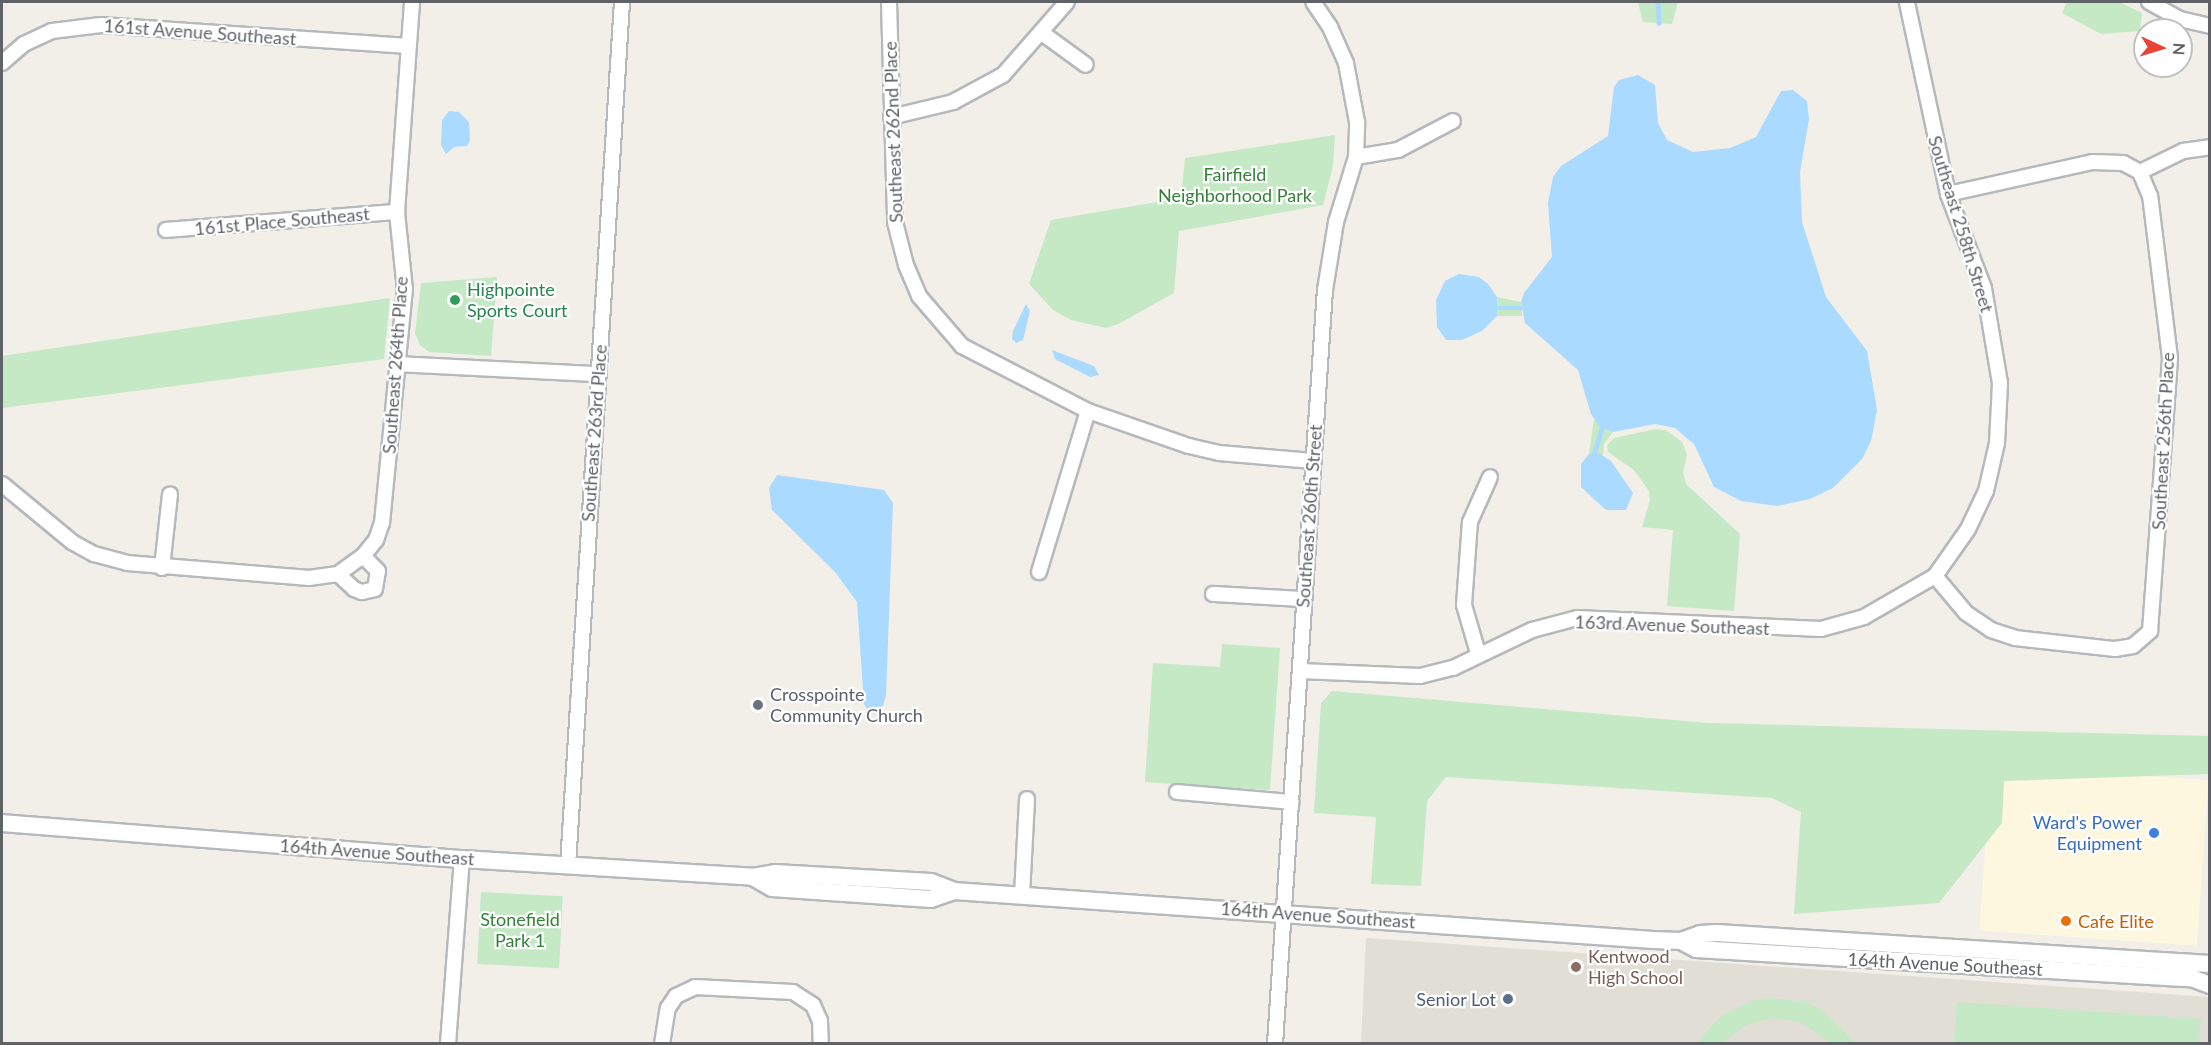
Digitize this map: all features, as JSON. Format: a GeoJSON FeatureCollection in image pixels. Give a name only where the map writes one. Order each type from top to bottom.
{"type":"FeatureCollection","features":[{"type":"Feature","properties":{"kind":"street","name":"Southeast 264th Place"},"geometry":{"type":"LineString","coordinates":[[342,572],[363,556],[376,540],[382,523],[405,290],[397,212],[412,2]]}},
{"type":"Feature","properties":{"kind":"street","name":"Southeast 263rd Place"},"geometry":{"type":"LineString","coordinates":[[568,865],[622,2]]}},
{"type":"Feature","properties":{"kind":"street","name":"Southeast 262nd Place"},"geometry":{"type":"LineString","coordinates":[[889,2],[895,222],[906,265],[919,296],[962,346],[1088,411],[1219,453],[1313,461]]}},
{"type":"Feature","properties":{"kind":"street"},"geometry":{"type":"LineString","coordinates":[[891,117],[953,102],[1003,75],[1067,2]]}},
{"type":"Feature","properties":{"kind":"street","name":"Southeast 260th Street"},"geometry":{"type":"LineString","coordinates":[[1275,1044],[1325,290],[1336,222],[1356,157],[1357,122],[1346,63],[1330,27],[1313,2]]}},
{"type":"Feature","properties":{"kind":"street","name":"Southeast 258th Street"},"geometry":{"type":"LineString","coordinates":[[1907,2],[1948,194],[1983,288],[1992,322],[1998,361],[1999,416],[1992,469],[1982,501],[1962,538],[1935,576]]}},
{"type":"Feature","properties":{"kind":"street"},"geometry":{"type":"LineString","coordinates":[[2149,2],[2180,19],[2210,26]]}},
{"type":"Feature","properties":{"kind":"street","name":"161st Avenue Southeast"},"geometry":{"type":"LineString","coordinates":[[2,63],[24,44],[52,31],[101,25],[408,46]]}},
{"type":"Feature","properties":{"kind":"street"},"geometry":{"type":"LineString","coordinates":[[1042,33],[1086,65]]}},
{"type":"Feature","properties":{"kind":"street"},"geometry":{"type":"LineString","coordinates":[[1356,157],[1398,150],[1453,121]]}},
{"type":"Feature","properties":{"kind":"street"},"geometry":{"type":"LineString","coordinates":[[1948,194],[2092,162],[2123,163],[2140,172],[2182,151],[2210,147]]}},
{"type":"Feature","properties":{"kind":"street","name":"Southeast 256th Place"},"geometry":{"type":"LineString","coordinates":[[1935,576],[1966,613],[1991,630],[2015,638],[2115,649],[2143,639],[2153,619],[2170,358],[2150,196],[2140,172]]}},
{"type":"Feature","properties":{"kind":"street","name":"161st Place Southeast"},"geometry":{"type":"LineString","coordinates":[[166,230],[397,212]]}},
{"type":"Feature","properties":{"kind":"street"},"geometry":{"type":"LineString","coordinates":[[398,364],[597,374]]}},
{"type":"Feature","properties":{"kind":"street"},"geometry":{"type":"LineString","coordinates":[[1039,572],[1088,411]]}},
{"type":"Feature","properties":{"kind":"street"},"geometry":{"type":"LineString","coordinates":[[1478,653],[1464,605],[1470,522],[1490,477]]}},
{"type":"Feature","properties":{"kind":"street"},"geometry":{"type":"LineString","coordinates":[[2,484],[51,529],[94,554],[162,568],[309,578],[342,572],[362,592],[375,590],[378,571],[363,556]]}},
{"type":"Feature","properties":{"kind":"street"},"geometry":{"type":"LineString","coordinates":[[162,568],[170,494]]}},
{"type":"Feature","properties":{"kind":"street","name":"163rd Avenue Southeast"},"geometry":{"type":"LineString","coordinates":[[1300,671],[1420,676],[1453,668],[1478,653],[1532,630],[1577,618],[1821,629],[1864,616],[1935,576]]}},
{"type":"Feature","properties":{"kind":"street"},"geometry":{"type":"LineString","coordinates":[[1213,594],[1304,600]]}},
{"type":"Feature","properties":{"kind":"street"},"geometry":{"type":"LineString","coordinates":[[1177,792],[1292,802]]}},
{"type":"Feature","properties":{"kind":"street"},"geometry":{"type":"LineString","coordinates":[[1022,895],[1027,799]]}},
{"type":"Feature","properties":{"kind":"street","name":"164th Avenue Southeast"},"geometry":{"type":"LineString","coordinates":[[2,823],[462,859],[753,878],[775,873],[931,882],[954,891],[1682,941],[1700,934],[1717,933],[2210,964]]}},
{"type":"Feature","properties":{"kind":"street"},"geometry":{"type":"LineString","coordinates":[[448,1044],[462,859]]}},
{"type":"Feature","properties":{"kind":"street","name":"164th Avenue Southeast"},"geometry":{"type":"LineString","coordinates":[[1682,941],[1696,949],[2194,979],[2210,985]]}},
{"type":"Feature","properties":{"kind":"street"},"geometry":{"type":"LineString","coordinates":[[662,1044],[663,1024],[675,996],[695,987],[793,992],[813,1005],[820,1021],[821,1044]]}},
{"type":"Feature","properties":{"kind":"shaded area"},"geometry":{"type":"Polygon","coordinates":[[[1991,765],[2208,780],[2197,946],[1979,931],[1991,765]]]}},
{"type":"Feature","properties":{"kind":"shaded area","name":"Kentwood High School"},"geometry":{"type":"Polygon","coordinates":[[[1366,938],[2209,997],[2209,1043],[1361,1044],[1366,938]]]}},
{"type":"Feature","properties":{"kind":"green space"},"geometry":{"type":"Polygon","coordinates":[[[1638,2],[1678,2],[1672,24],[1643,22],[1638,2]]]}},
{"type":"Feature","properties":{"kind":"green space"},"geometry":{"type":"Polygon","coordinates":[[[2067,2],[2119,2],[2142,13],[2141,18],[2133,18],[2133,32],[2101,34],[2062,13],[2067,2]]]}},
{"type":"Feature","properties":{"kind":"green space","name":"Fairfield Neighborhood Park"},"geometry":{"type":"Polygon","coordinates":[[[1335,135],[1333,166],[1323,205],[1179,231],[1174,293],[1118,324],[1106,328],[1071,320],[1053,310],[1029,284],[1051,220],[1181,198],[1185,158],[1335,135]]]}},
{"type":"Feature","properties":{"kind":"green space"},"geometry":{"type":"Polygon","coordinates":[[[497,277],[491,356],[429,352],[420,345],[415,333],[421,283],[497,277]]]}},
{"type":"Feature","properties":{"kind":"green space"},"geometry":{"type":"Polygon","coordinates":[[[1497,297],[1521,302],[1522,316],[1497,316],[1497,297]]]}},
{"type":"Feature","properties":{"kind":"green space"},"geometry":{"type":"Polygon","coordinates":[[[390,298],[384,359],[2,408],[2,356],[390,298]]]}},
{"type":"Feature","properties":{"kind":"green space"},"geometry":{"type":"Polygon","coordinates":[[[1594,420],[1613,432],[1604,444],[1603,455],[1589,454],[1594,420]]]}},
{"type":"Feature","properties":{"kind":"green space"},"geometry":{"type":"Polygon","coordinates":[[[1656,429],[1666,430],[1682,442],[1687,455],[1683,472],[1686,484],[1740,534],[1734,611],[1667,606],[1673,530],[1642,527],[1650,500],[1649,491],[1634,470],[1608,452],[1607,445],[1614,438],[1656,429]]]}},
{"type":"Feature","properties":{"kind":"green space"},"geometry":{"type":"Polygon","coordinates":[[[1222,644],[1280,648],[1270,790],[1145,782],[1153,663],[1220,667],[1222,644]]]}},
{"type":"Feature","properties":{"kind":"green space"},"geometry":{"type":"Polygon","coordinates":[[[1332,691],[1708,723],[2209,736],[2209,774],[2004,781],[2002,823],[1939,903],[1794,914],[1801,812],[1772,798],[1446,777],[1427,801],[1421,886],[1371,884],[1376,817],[1314,813],[1321,703],[1332,691]]]}},
{"type":"Feature","properties":{"kind":"green space","name":"Stonefield Park 1"},"geometry":{"type":"Polygon","coordinates":[[[481,892],[563,896],[559,968],[477,964],[481,892]]]}},
{"type":"Feature","properties":{"kind":"green space"},"geometry":{"type":"Polygon","coordinates":[[[1771,998],[1806,1002],[1822,1010],[1856,1043],[1831,1043],[1800,1022],[1773,1018],[1746,1025],[1722,1043],[1697,1043],[1721,1016],[1753,1000],[1771,998]]]}},
{"type":"Feature","properties":{"kind":"green space"},"geometry":{"type":"Polygon","coordinates":[[[1957,1002],[2201,1019],[2199,1043],[1954,1043],[1957,1002]]]}},
{"type":"Feature","properties":{"kind":"water"},"geometry":{"type":"Polygon","coordinates":[[[1638,75],[1655,85],[1658,123],[1667,140],[1693,152],[1730,148],[1756,137],[1781,91],[1793,90],[1807,101],[1809,119],[1800,172],[1802,222],[1826,297],[1867,351],[1877,410],[1871,441],[1862,459],[1833,488],[1810,499],[1777,506],[1741,501],[1714,487],[1694,444],[1675,428],[1655,424],[1613,432],[1599,426],[1591,414],[1578,370],[1525,323],[1521,302],[1524,293],[1552,257],[1548,203],[1553,177],[1561,166],[1608,136],[1614,87],[1619,80],[1638,75]]]}},
{"type":"Feature","properties":{"kind":"water"},"geometry":{"type":"Polygon","coordinates":[[[449,111],[459,112],[469,122],[470,140],[467,146],[454,147],[446,154],[441,145],[442,120],[449,111]]]}},
{"type":"Feature","properties":{"kind":"water"},"geometry":{"type":"Polygon","coordinates":[[[1459,274],[1479,277],[1488,284],[1497,297],[1497,316],[1482,331],[1462,340],[1446,340],[1437,327],[1436,300],[1445,281],[1459,274]]]}},
{"type":"Feature","properties":{"kind":"water"},"geometry":{"type":"Polygon","coordinates":[[[1026,304],[1030,311],[1023,340],[1016,343],[1012,339],[1013,331],[1026,304]]]}},
{"type":"Feature","properties":{"kind":"water"},"geometry":{"type":"Polygon","coordinates":[[[1052,350],[1094,366],[1099,375],[1090,377],[1055,359],[1052,350]]]}},
{"type":"Feature","properties":{"kind":"water"},"geometry":{"type":"Polygon","coordinates":[[[1599,453],[1611,461],[1633,493],[1626,510],[1606,510],[1581,487],[1581,464],[1589,454],[1599,453]]]}},
{"type":"Feature","properties":{"kind":"water"},"geometry":{"type":"Polygon","coordinates":[[[777,475],[884,490],[893,503],[886,696],[880,714],[870,713],[864,704],[857,602],[835,572],[772,510],[769,488],[777,475]]]}},
{"type":"Feature","properties":{"kind":"waterway"},"geometry":{"type":"LineString","coordinates":[[1658,2],[1659,23]]}},
{"type":"Feature","properties":{"kind":"waterway"},"geometry":{"type":"LineString","coordinates":[[1498,308],[1522,308]]}},
{"type":"Feature","properties":{"kind":"waterway"},"geometry":{"type":"LineString","coordinates":[[1594,453],[1602,427]]}},
{"type":"Feature","properties":{"kind":"place","name":"Highpointe Sports Court"},"geometry":{"type":"Point","coordinates":[455,300]}},
{"type":"Feature","properties":{"kind":"place","name":"Crosspointe Community Church"},"geometry":{"type":"Point","coordinates":[758,705]}},
{"type":"Feature","properties":{"kind":"place","name":"Ward's Power Equipment"},"geometry":{"type":"Point","coordinates":[2154,833]}},
{"type":"Feature","properties":{"kind":"place","name":"Cafe Elite"},"geometry":{"type":"Point","coordinates":[2066,921]}},
{"type":"Feature","properties":{"kind":"place","name":"Kentwood High School"},"geometry":{"type":"Point","coordinates":[1576,967]}},
{"type":"Feature","properties":{"kind":"place","name":"Senior Lot"},"geometry":{"type":"Point","coordinates":[1508,999]}}]}
